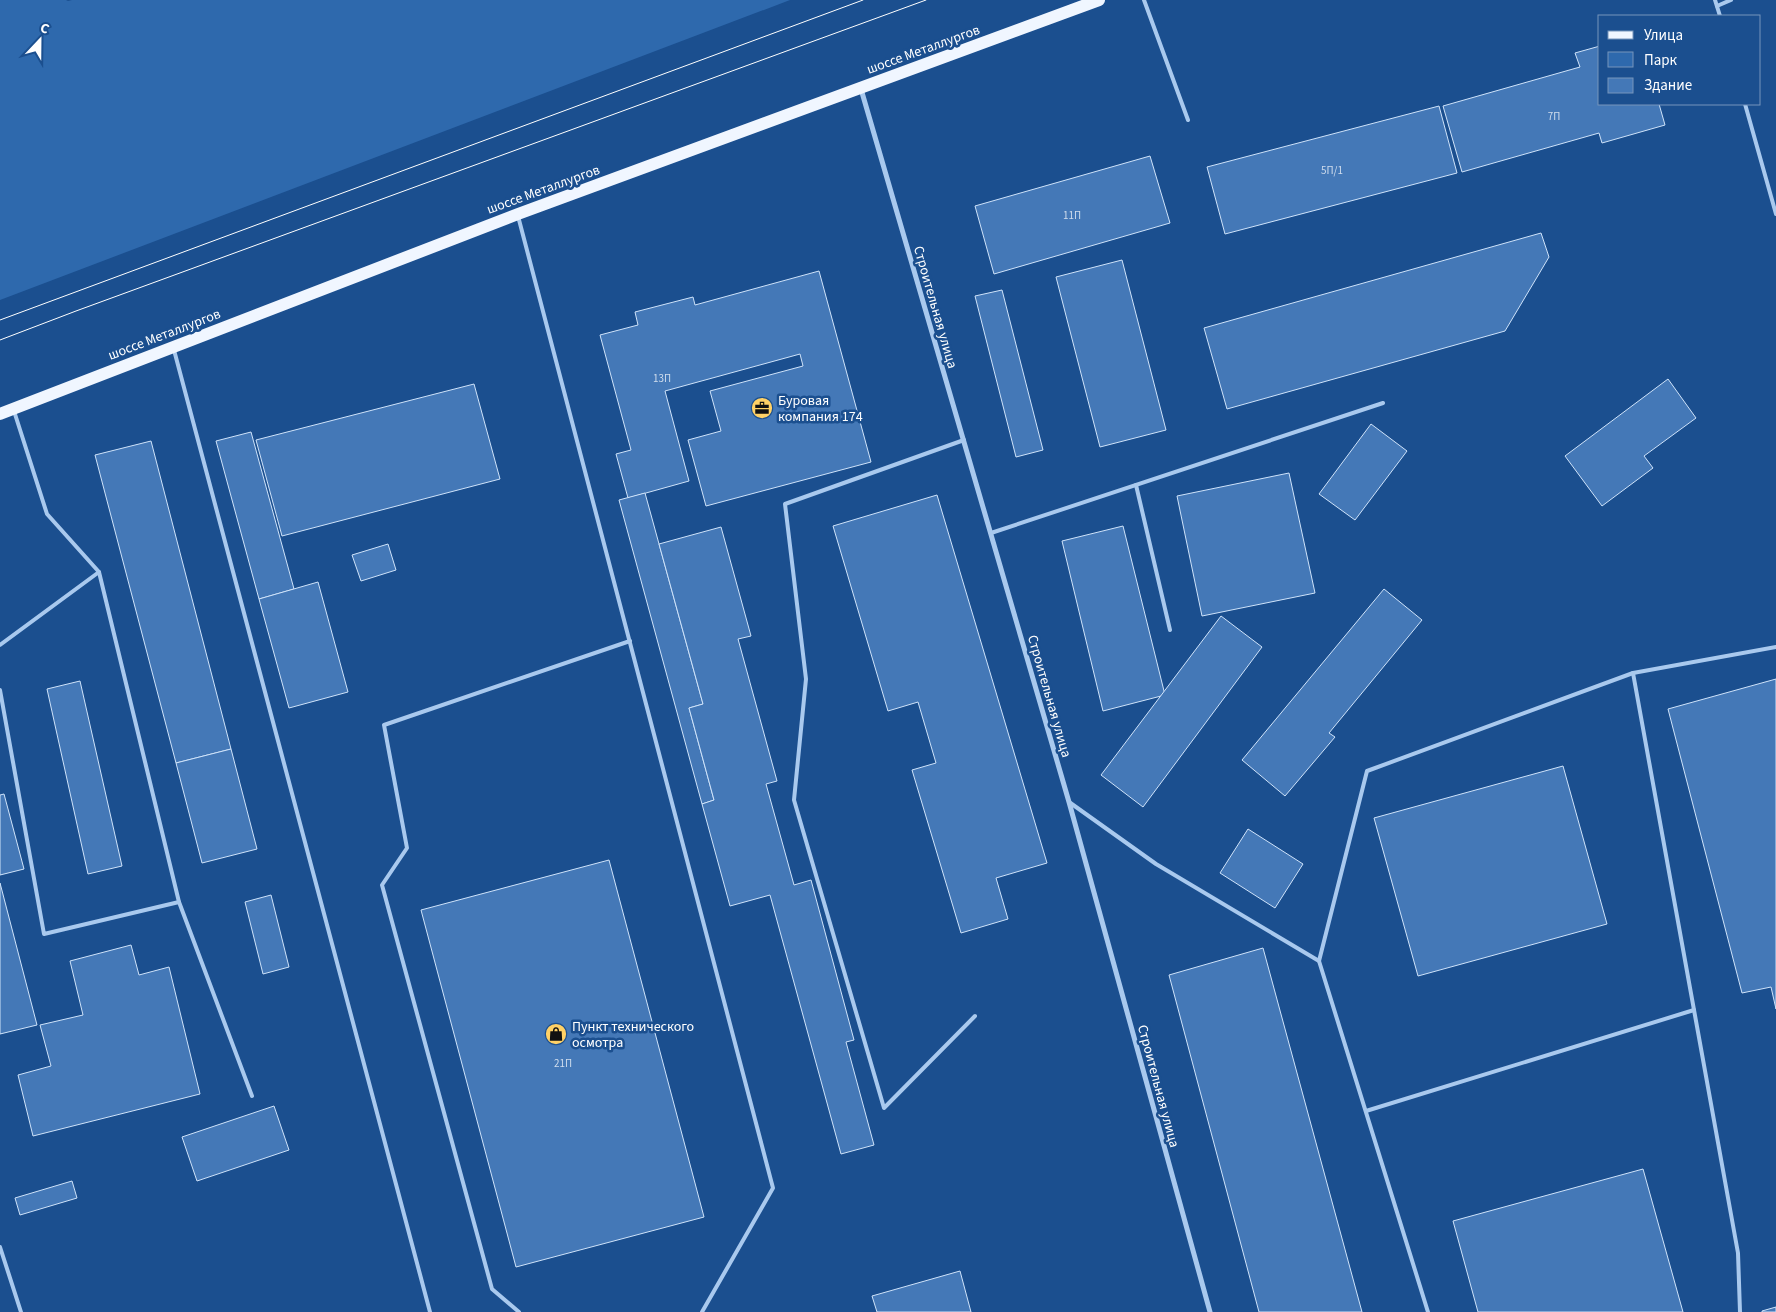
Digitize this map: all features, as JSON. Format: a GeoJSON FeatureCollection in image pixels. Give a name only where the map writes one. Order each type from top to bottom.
{"type":"FeatureCollection","features":[{"type":"Feature","properties":{"kind":"main road","name":"шоссе Металлургов"},"geometry":{"type":"LineString","coordinates":[[0,414],[518,214],[1099,0]]}},
{"type":"Feature","properties":{"kind":"street","name":"Строительная улица"},"geometry":{"type":"LineString","coordinates":[[860,89],[1069,802],[1210,1312]]}},
{"type":"Feature","properties":{"kind":"lane"},"geometry":{"type":"LineString","coordinates":[[1144,0],[1188,120]]}},
{"type":"Feature","properties":{"kind":"lane"},"geometry":{"type":"LineString","coordinates":[[1716,0],[1720,15]]}},
{"type":"Feature","properties":{"kind":"lane"},"geometry":{"type":"LineString","coordinates":[[1717,6],[1731,0]]}},
{"type":"Feature","properties":{"kind":"lane"},"geometry":{"type":"LineString","coordinates":[[1745,105],[1776,214]]}},
{"type":"Feature","properties":{"kind":"lane"},"geometry":{"type":"LineString","coordinates":[[518,214],[773,1188],[702,1312]]}},
{"type":"Feature","properties":{"kind":"lane"},"geometry":{"type":"LineString","coordinates":[[173,346],[430,1312]]}},
{"type":"Feature","properties":{"kind":"lane"},"geometry":{"type":"LineString","coordinates":[[991,533],[1383,403]]}},
{"type":"Feature","properties":{"kind":"lane"},"geometry":{"type":"LineString","coordinates":[[13,409],[47,514],[99,572],[179,902],[252,1096]]}},
{"type":"Feature","properties":{"kind":"lane"},"geometry":{"type":"LineString","coordinates":[[964,440],[786,504],[806,680],[794,800],[884,1108],[975,1016]]}},
{"type":"Feature","properties":{"kind":"lane"},"geometry":{"type":"LineString","coordinates":[[1136,485],[1170,630]]}},
{"type":"Feature","properties":{"kind":"lane"},"geometry":{"type":"LineString","coordinates":[[0,645],[99,572]]}},
{"type":"Feature","properties":{"kind":"lane"},"geometry":{"type":"LineString","coordinates":[[519,1312],[492,1289],[382,885],[407,848],[384,725],[630,640]]}},
{"type":"Feature","properties":{"kind":"lane"},"geometry":{"type":"LineString","coordinates":[[1428,1312],[1319,961],[1367,771],[1633,673],[1776,647]]}},
{"type":"Feature","properties":{"kind":"lane"},"geometry":{"type":"LineString","coordinates":[[1633,673],[1738,1253],[1740,1312]]}},
{"type":"Feature","properties":{"kind":"lane"},"geometry":{"type":"LineString","coordinates":[[0,690],[44,934],[179,902]]}},
{"type":"Feature","properties":{"kind":"lane"},"geometry":{"type":"LineString","coordinates":[[1069,802],[1156,864],[1319,961]]}},
{"type":"Feature","properties":{"kind":"lane"},"geometry":{"type":"LineString","coordinates":[[1366,1111],[1694,1010]]}},
{"type":"Feature","properties":{"kind":"lane"},"geometry":{"type":"LineString","coordinates":[[0,1247],[21,1312]]}},
{"type":"Feature","properties":{"kind":"green space"},"geometry":{"type":"Polygon","coordinates":[[[0,0],[68,1],[790,0],[0,300],[0,0]]]}},
{"type":"Feature","properties":{"kind":"building"},"geometry":{"type":"Polygon","coordinates":[[[1598,47],[1598,105],[1659,105],[1665,125],[1602,143],[1599,133],[1462,172],[1443,106],[1580,67],[1575,53],[1598,47]]]}},
{"type":"Feature","properties":{"kind":"building"},"geometry":{"type":"Polygon","coordinates":[[[1439,106],[1457,173],[1225,234],[1207,167],[1439,106]]]}},
{"type":"Feature","properties":{"kind":"building"},"geometry":{"type":"Polygon","coordinates":[[[1150,156],[1170,223],[994,274],[975,206],[1150,156]]]}},
{"type":"Feature","properties":{"kind":"building"},"geometry":{"type":"Polygon","coordinates":[[[1541,233],[1549,257],[1505,331],[1227,409],[1204,328],[1541,233]]]}},
{"type":"Feature","properties":{"kind":"building"},"geometry":{"type":"Polygon","coordinates":[[[1122,260],[1166,430],[1100,447],[1056,277],[1122,260]]]}},
{"type":"Feature","properties":{"kind":"building"},"geometry":{"type":"Polygon","coordinates":[[[819,271],[871,462],[706,506],[688,440],[721,431],[710,391],[803,366],[800,354],[665,391],[689,481],[628,498],[616,454],[631,450],[600,335],[638,325],[635,312],[693,297],[695,305],[819,271]]]}},
{"type":"Feature","properties":{"kind":"building"},"geometry":{"type":"Polygon","coordinates":[[[1002,290],[1043,450],[1016,457],[975,296],[1002,290]]]}},
{"type":"Feature","properties":{"kind":"building"},"geometry":{"type":"Polygon","coordinates":[[[1668,379],[1696,418],[1644,456],[1653,468],[1602,506],[1565,456],[1668,379]]]}},
{"type":"Feature","properties":{"kind":"building"},"geometry":{"type":"Polygon","coordinates":[[[474,384],[500,479],[282,536],[256,440],[474,384]]]}},
{"type":"Feature","properties":{"kind":"building"},"geometry":{"type":"Polygon","coordinates":[[[1371,424],[1407,451],[1355,520],[1319,494],[1371,424]]]}},
{"type":"Feature","properties":{"kind":"building"},"geometry":{"type":"Polygon","coordinates":[[[251,432],[294,589],[259,599],[216,441],[251,432]]]}},
{"type":"Feature","properties":{"kind":"building"},"geometry":{"type":"Polygon","coordinates":[[[151,441],[231,749],[176,763],[95,455],[151,441]]]}},
{"type":"Feature","properties":{"kind":"building"},"geometry":{"type":"Polygon","coordinates":[[[1289,473],[1315,593],[1202,616],[1177,496],[1289,473]]]}},
{"type":"Feature","properties":{"kind":"building"},"geometry":{"type":"Polygon","coordinates":[[[645,493],[703,704],[689,708],[714,800],[702,804],[619,500],[645,493]]]}},
{"type":"Feature","properties":{"kind":"building"},"geometry":{"type":"Polygon","coordinates":[[[937,495],[1047,863],[996,878],[1008,919],[961,933],[912,770],[936,763],[918,702],[888,711],[833,526],[937,495]]]}},
{"type":"Feature","properties":{"kind":"building"},"geometry":{"type":"Polygon","coordinates":[[[1123,526],[1165,695],[1103,711],[1062,541],[1123,526]]]}},
{"type":"Feature","properties":{"kind":"building"},"geometry":{"type":"Polygon","coordinates":[[[721,527],[751,636],[738,639],[777,781],[766,784],[794,885],[811,880],[854,1040],[846,1042],[874,1145],[841,1154],[770,895],[730,906],[702,804],[714,800],[689,708],[703,704],[659,544],[721,527]]]}},
{"type":"Feature","properties":{"kind":"building"},"geometry":{"type":"Polygon","coordinates":[[[388,544],[396,570],[361,581],[352,555],[388,544]]]}},
{"type":"Feature","properties":{"kind":"building"},"geometry":{"type":"Polygon","coordinates":[[[318,582],[348,692],[289,708],[259,599],[318,582]]]}},
{"type":"Feature","properties":{"kind":"building"},"geometry":{"type":"Polygon","coordinates":[[[1384,589],[1422,620],[1329,733],[1335,737],[1285,796],[1242,760],[1384,589]]]}},
{"type":"Feature","properties":{"kind":"building"},"geometry":{"type":"Polygon","coordinates":[[[1221,616],[1262,647],[1143,807],[1101,775],[1221,616]]]}},
{"type":"Feature","properties":{"kind":"building"},"geometry":{"type":"Polygon","coordinates":[[[1776,679],[1776,1009],[1771,987],[1742,993],[1668,709],[1776,679]]]}},
{"type":"Feature","properties":{"kind":"building"},"geometry":{"type":"Polygon","coordinates":[[[80,681],[122,866],[88,874],[47,689],[80,681]]]}},
{"type":"Feature","properties":{"kind":"building"},"geometry":{"type":"Polygon","coordinates":[[[231,749],[257,849],[202,863],[176,763],[231,749]]]}},
{"type":"Feature","properties":{"kind":"building"},"geometry":{"type":"Polygon","coordinates":[[[1563,766],[1607,924],[1418,976],[1374,818],[1563,766]]]}},
{"type":"Feature","properties":{"kind":"building"},"geometry":{"type":"Polygon","coordinates":[[[4,794],[24,869],[0,875],[0,795],[4,794]]]}},
{"type":"Feature","properties":{"kind":"building"},"geometry":{"type":"Polygon","coordinates":[[[1248,829],[1303,864],[1275,908],[1220,873],[1248,829]]]}},
{"type":"Feature","properties":{"kind":"building"},"geometry":{"type":"Polygon","coordinates":[[[609,860],[704,1217],[516,1267],[421,910],[609,860]]]}},
{"type":"Feature","properties":{"kind":"building"},"geometry":{"type":"Polygon","coordinates":[[[0,883],[37,1025],[0,1034],[0,883]]]}},
{"type":"Feature","properties":{"kind":"building"},"geometry":{"type":"Polygon","coordinates":[[[271,895],[289,967],[263,974],[245,902],[271,895]]]}},
{"type":"Feature","properties":{"kind":"building"},"geometry":{"type":"Polygon","coordinates":[[[131,945],[139,975],[169,967],[200,1094],[33,1136],[18,1075],[51,1066],[40,1025],[83,1015],[70,961],[131,945]]]}},
{"type":"Feature","properties":{"kind":"building"},"geometry":{"type":"Polygon","coordinates":[[[1263,948],[1362,1312],[1259,1312],[1169,975],[1263,948]]]}},
{"type":"Feature","properties":{"kind":"building"},"geometry":{"type":"Polygon","coordinates":[[[274,1106],[289,1150],[197,1181],[182,1137],[274,1106]]]}},
{"type":"Feature","properties":{"kind":"building"},"geometry":{"type":"Polygon","coordinates":[[[1643,1169],[1683,1312],[1478,1312],[1453,1221],[1643,1169]]]}},
{"type":"Feature","properties":{"kind":"building"},"geometry":{"type":"Polygon","coordinates":[[[72,1181],[77,1198],[20,1215],[15,1198],[72,1181]]]}},
{"type":"Feature","properties":{"kind":"building"},"geometry":{"type":"Polygon","coordinates":[[[960,1271],[971,1312],[877,1312],[872,1296],[960,1271]]]}},
{"type":"Feature","properties":{"kind":"building"},"geometry":{"type":"Polygon","coordinates":[[[1776,1307],[1776,1312],[1762,1312],[1762,1311],[1776,1307]]]}},
{"type":"Feature","properties":{"kind":"tram line"},"geometry":{"type":"LineString","coordinates":[[0,320],[863,0]]}},
{"type":"Feature","properties":{"kind":"tram line"},"geometry":{"type":"LineString","coordinates":[[0,340],[926,0]]}},
{"type":"Feature","properties":{"kind":"place","name":"Буровая компания 174"},"geometry":{"type":"Point","coordinates":[762,408]}},
{"type":"Feature","properties":{"kind":"place","name":"Пункт технического осмотра"},"geometry":{"type":"Point","coordinates":[556,1034]}}]}
